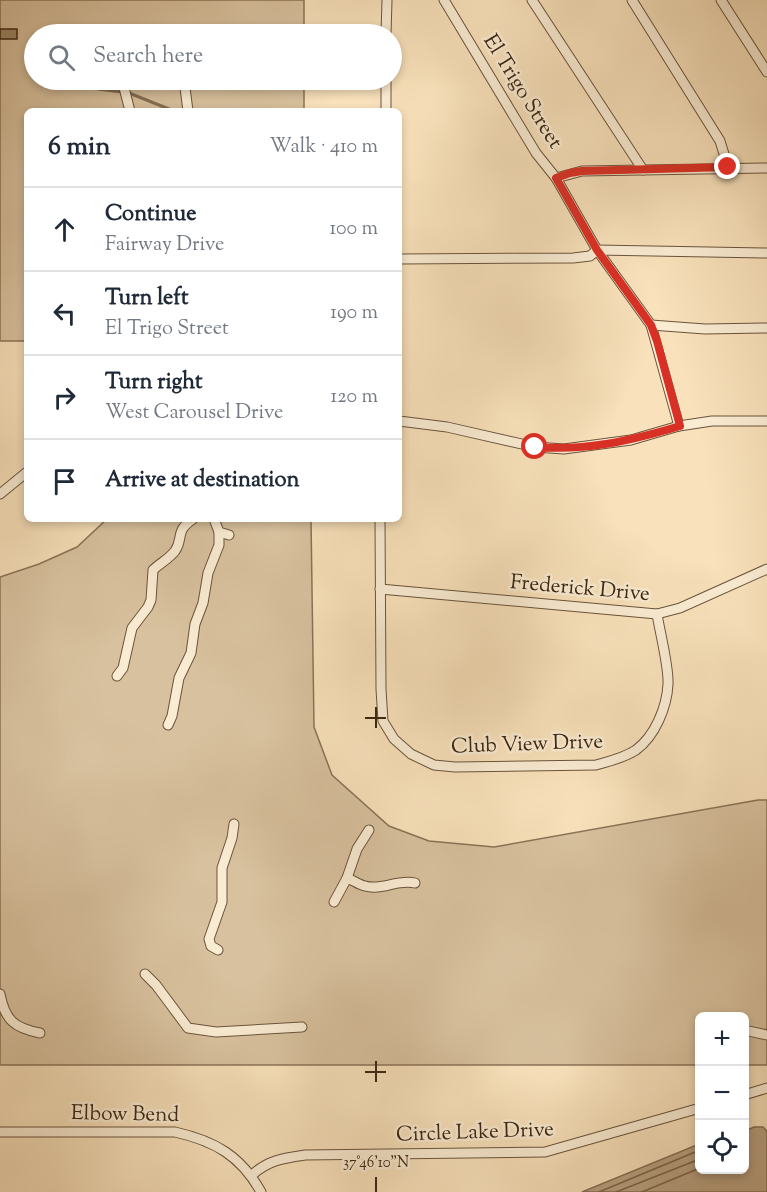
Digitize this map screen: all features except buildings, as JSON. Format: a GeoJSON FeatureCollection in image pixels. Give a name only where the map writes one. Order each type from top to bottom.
{"type":"FeatureCollection","features":[{"type":"Feature","properties":{"kind":"street"},"geometry":{"type":"LineString","coordinates":[[386,24],[387,0]]}},
{"type":"Feature","properties":{"kind":"street","name":"El Trigo Street"},"geometry":{"type":"LineString","coordinates":[[444,0],[536,153],[556,178],[597,250],[651,325],[680,426]]}},
{"type":"Feature","properties":{"kind":"street"},"geometry":{"type":"LineString","coordinates":[[532,0],[643,170]]}},
{"type":"Feature","properties":{"kind":"street"},"geometry":{"type":"LineString","coordinates":[[632,0],[720,141],[728,167]]}},
{"type":"Feature","properties":{"kind":"street"},"geometry":{"type":"LineString","coordinates":[[721,0],[767,72]]}},
{"type":"Feature","properties":{"kind":"street"},"geometry":{"type":"LineString","coordinates":[[126,90],[129,108]]}},
{"type":"Feature","properties":{"kind":"street"},"geometry":{"type":"LineString","coordinates":[[185,90],[188,108]]}},
{"type":"Feature","properties":{"kind":"street"},"geometry":{"type":"LineString","coordinates":[[386,90],[386,108]]}},
{"type":"Feature","properties":{"kind":"street"},"geometry":{"type":"LineString","coordinates":[[556,178],[582,171],[767,168]]}},
{"type":"Feature","properties":{"kind":"street"},"geometry":{"type":"LineString","coordinates":[[402,259],[573,258],[590,256],[597,250],[767,253]]}},
{"type":"Feature","properties":{"kind":"street"},"geometry":{"type":"LineString","coordinates":[[651,325],[705,329],[767,328]]}},
{"type":"Feature","properties":{"kind":"street"},"geometry":{"type":"LineString","coordinates":[[402,421],[447,427],[535,447],[564,449],[631,441],[680,426],[712,421],[767,421]]}},
{"type":"Feature","properties":{"kind":"street"},"geometry":{"type":"LineString","coordinates":[[0,495],[24,475]]}},
{"type":"Feature","properties":{"kind":"street"},"geometry":{"type":"LineString","coordinates":[[117,676],[123,668],[132,628],[152,600],[149,570],[173,553],[177,547],[182,527],[188,522]]}},
{"type":"Feature","properties":{"kind":"street"},"geometry":{"type":"LineString","coordinates":[[168,725],[172,716],[179,678],[191,653],[195,624],[203,603],[208,573],[224,533],[216,522]]}},
{"type":"Feature","properties":{"kind":"street","name":"Club View Drive"},"geometry":{"type":"LineString","coordinates":[[380,522],[383,721],[394,739],[411,754],[434,765],[455,767],[596,765],[618,759],[636,750],[652,732],[662,710],[668,684],[657,614]]}},
{"type":"Feature","properties":{"kind":"street","name":"Frederick Drive"},"geometry":{"type":"LineString","coordinates":[[380,589],[657,614],[680,608],[767,569]]}},
{"type":"Feature","properties":{"kind":"street"},"geometry":{"type":"LineString","coordinates":[[218,950],[211,946],[209,939],[222,902],[222,868],[234,824]]}},
{"type":"Feature","properties":{"kind":"street"},"geometry":{"type":"LineString","coordinates":[[334,902],[347,878],[357,849],[369,830]]}},
{"type":"Feature","properties":{"kind":"street"},"geometry":{"type":"LineString","coordinates":[[347,878],[366,887],[403,881],[415,883]]}},
{"type":"Feature","properties":{"kind":"street"},"geometry":{"type":"LineString","coordinates":[[145,974],[188,1028],[216,1032],[302,1027]]}},
{"type":"Feature","properties":{"kind":"street"},"geometry":{"type":"LineString","coordinates":[[0,994],[4,1018],[21,1028],[40,1033]]}},
{"type":"Feature","properties":{"kind":"street"},"geometry":{"type":"LineString","coordinates":[[749,1031],[767,1035]]}},
{"type":"Feature","properties":{"kind":"street"},"geometry":{"type":"LineString","coordinates":[[749,1093],[767,1088]]}},
{"type":"Feature","properties":{"kind":"street","name":"Circle Lake Drive"},"geometry":{"type":"LineString","coordinates":[[252,1175],[265,1164],[278,1158],[305,1155],[545,1152],[695,1109]]}},
{"type":"Feature","properties":{"kind":"street","name":"Elbow Bend"},"geometry":{"type":"LineString","coordinates":[[0,1132],[175,1132],[200,1137],[224,1149],[252,1175],[261,1192]]}},
{"type":"Feature","properties":{"kind":"shaded area"},"geometry":{"type":"Polygon","coordinates":[[[0,0],[304,0],[304,24],[24,24],[24,90],[304,90],[304,108],[24,108],[24,341],[0,341],[0,0]]]}},
{"type":"Feature","properties":{"kind":"shaded area"},"geometry":{"type":"Polygon","coordinates":[[[104,522],[311,522],[314,727],[332,775],[389,826],[429,841],[494,847],[767,800],[767,1065],[749,1065],[749,1012],[695,1012],[695,1065],[0,1065],[0,577],[39,564],[77,547],[104,522]]]}},
{"type":"Feature","properties":{"kind":"water"},"geometry":{"type":"Polygon","coordinates":[[[763,1127],[767,1131],[767,1192],[582,1192],[695,1146],[695,1174],[749,1174],[749,1129],[763,1127]]]}},
{"type":"Feature","properties":{"kind":"waterway"},"geometry":{"type":"LineString","coordinates":[[106,90],[129,93],[166,108]]}},
{"type":"Feature","properties":{"kind":"route"},"geometry":{"type":"LineString","coordinates":[[535,447],[564,449],[631,441],[680,426],[651,325],[597,250],[556,178],[582,171],[728,167]]}}]}
